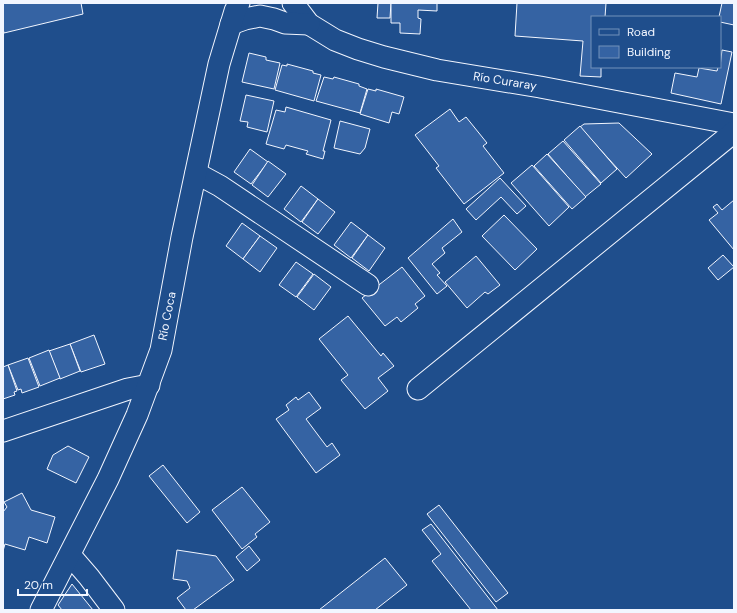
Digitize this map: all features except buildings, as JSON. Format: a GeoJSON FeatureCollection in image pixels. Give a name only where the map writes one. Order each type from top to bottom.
{"type":"FeatureCollection","features":[{"type":"Feature","properties":{"kind":"street","name":"Río Coca"},"geometry":{"type":"LineString","coordinates":[[41,610],[112,472],[137,415],[161,350],[196,173],[220,64],[235,11],[240,3]]}},
{"type":"Feature","properties":{"kind":"street","name":"Río Curaray"},"geometry":{"type":"LineString","coordinates":[[292,3],[309,24],[335,40],[358,49],[437,70],[540,87],[734,124]]}},
{"type":"Feature","properties":{"kind":"street"},"geometry":{"type":"LineString","coordinates":[[231,24],[260,16],[285,22],[309,24]]}},
{"type":"Feature","properties":{"kind":"street"},"geometry":{"type":"LineString","coordinates":[[418,389],[734,132]]}},
{"type":"Feature","properties":{"kind":"street"},"geometry":{"type":"LineString","coordinates":[[196,173],[220,186],[368,285]]}},
{"type":"Feature","properties":{"kind":"street"},"geometry":{"type":"LineString","coordinates":[[3,431],[128,389],[148,385]]}},
{"type":"Feature","properties":{"kind":"street"},"geometry":{"type":"LineString","coordinates":[[70,556],[89,577],[114,610]]}}]}
